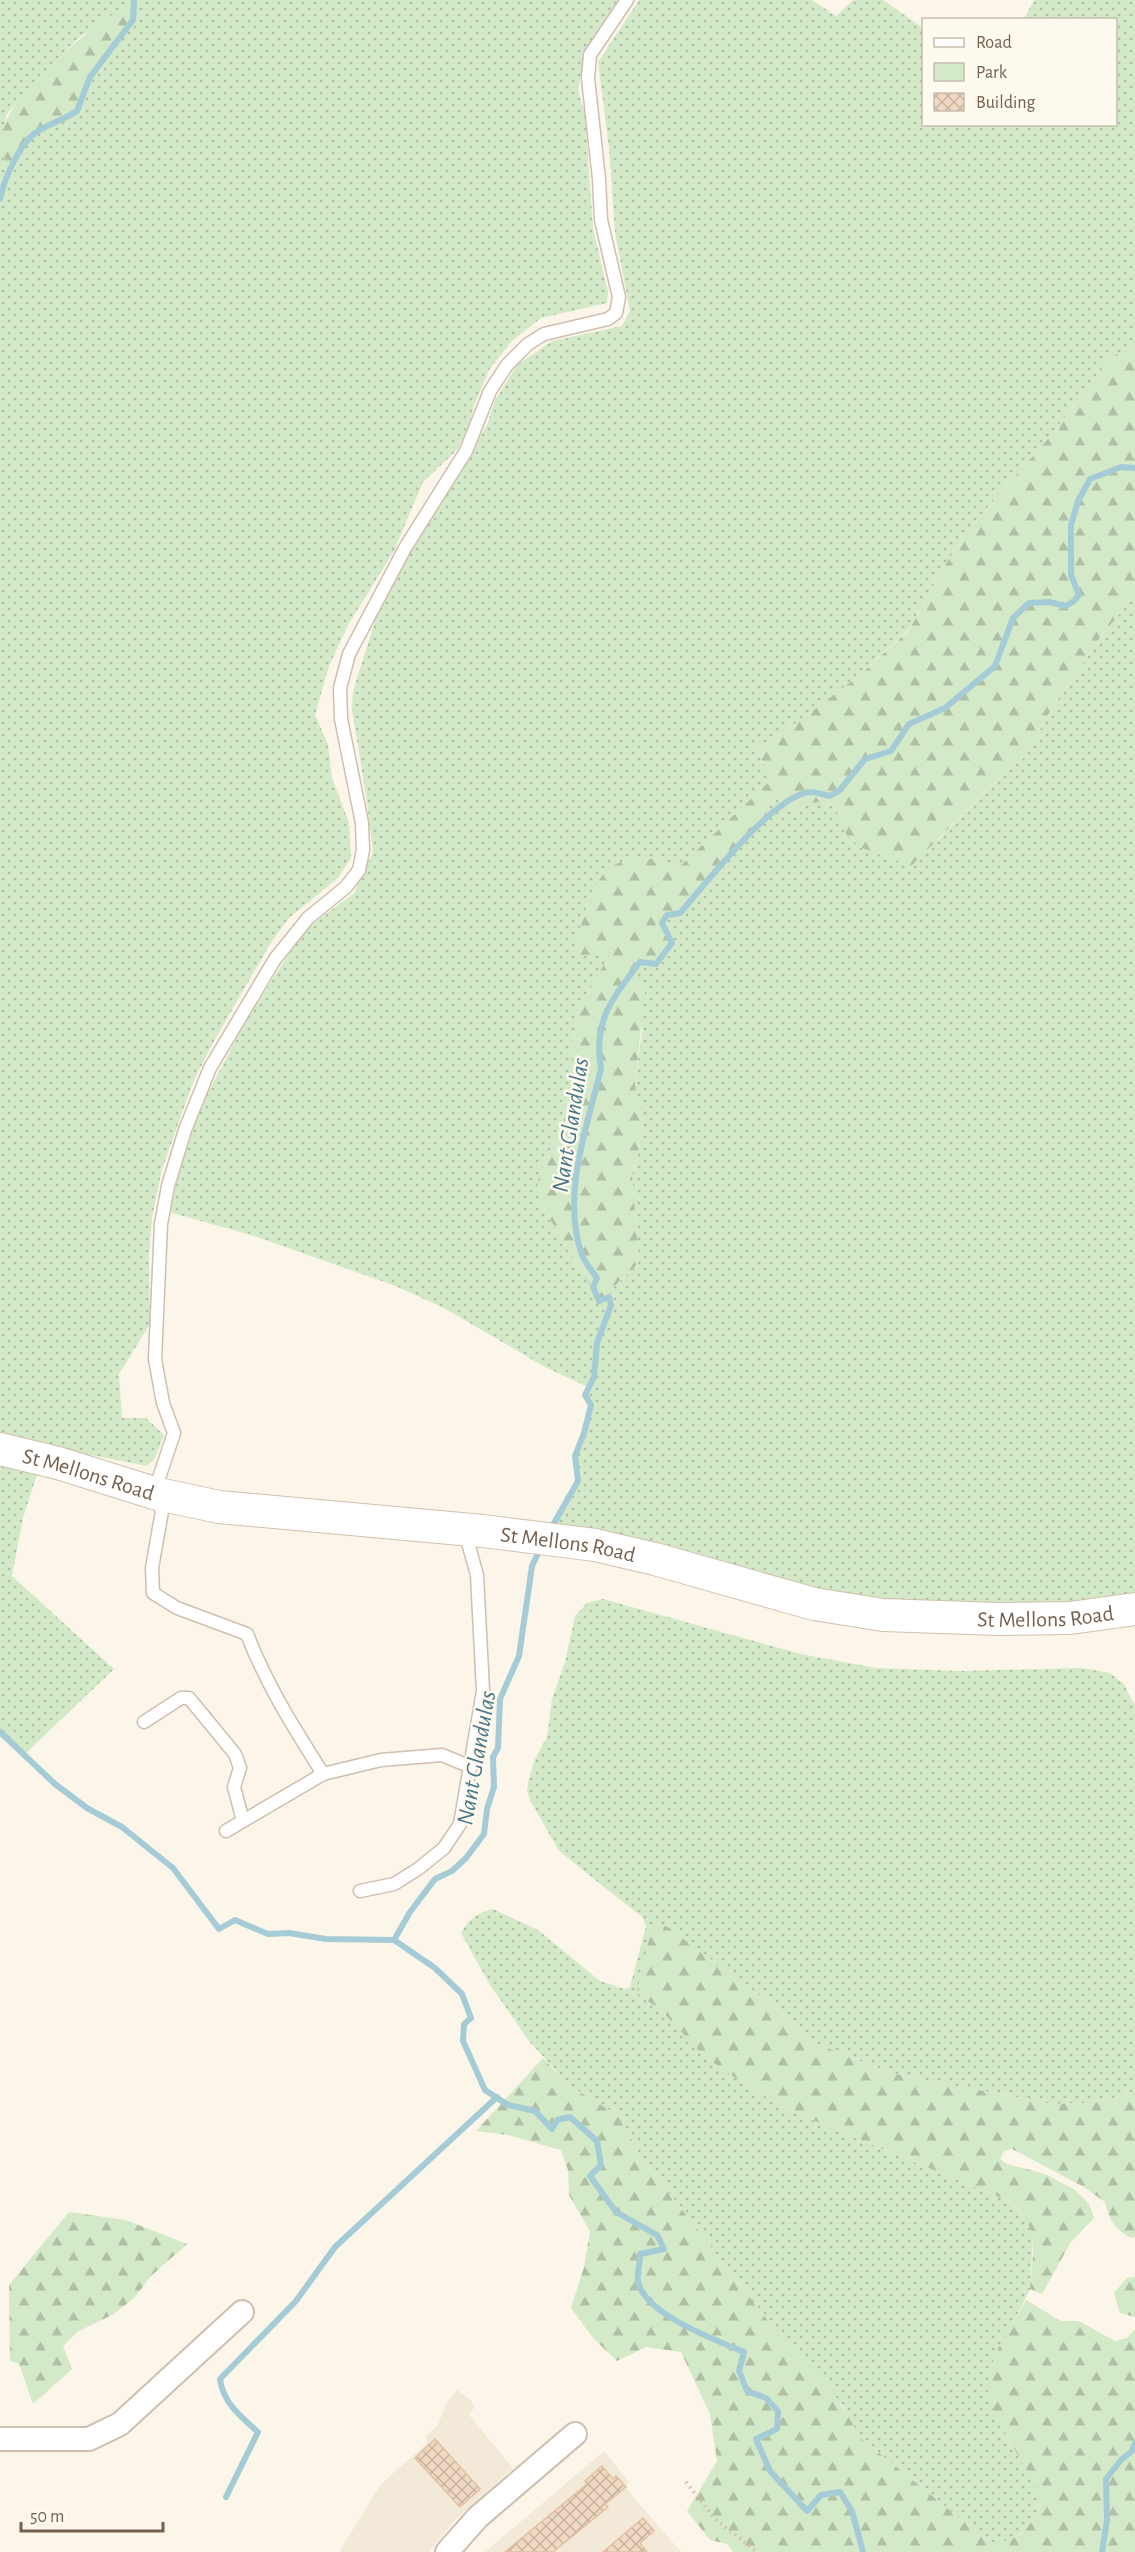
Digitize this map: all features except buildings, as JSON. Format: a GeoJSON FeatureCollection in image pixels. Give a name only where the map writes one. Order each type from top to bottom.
{"type":"FeatureCollection","features":[{"type":"Feature","properties":{"kind":"main road","name":"St Mellons Road"},"geometry":{"type":"LineString","coordinates":[[0,1449],[58,1463],[154,1494],[219,1507],[465,1530],[595,1545],[655,1559],[814,1604],[883,1615],[997,1619],[1070,1618],[1135,1609]]}},
{"type":"Feature","properties":{"kind":"street"},"geometry":{"type":"LineString","coordinates":[[0,2439],[89,2439],[120,2424],[242,2312]]}},
{"type":"Feature","properties":{"kind":"street"},"geometry":{"type":"LineString","coordinates":[[447,2552],[478,2517],[575,2434]]}},
{"type":"Feature","properties":{"kind":"lane"},"geometry":{"type":"LineString","coordinates":[[323,1774],[281,1707],[260,1668],[247,1634],[177,1608],[153,1593],[152,1568],[162,1511],[154,1494],[174,1433],[163,1402],[155,1359],[161,1224],[168,1186],[185,1130],[210,1068],[275,959],[308,918],[346,887],[358,870],[363,850],[362,823],[341,719],[340,688],[349,654],[405,548],[466,451],[490,391],[507,365],[528,344],[544,334],[608,319],[616,313],[618,297],[601,220],[588,78],[590,55],[627,0]]}},
{"type":"Feature","properties":{"kind":"lane"},"geometry":{"type":"LineString","coordinates":[[360,1891],[394,1884],[418,1869],[444,1848],[460,1824],[483,1691],[477,1575],[465,1530]]}},
{"type":"Feature","properties":{"kind":"lane"},"geometry":{"type":"LineString","coordinates":[[144,1722],[181,1698],[189,1698],[235,1754],[240,1768],[234,1787],[243,1821]]}},
{"type":"Feature","properties":{"kind":"lane"},"geometry":{"type":"LineString","coordinates":[[226,1831],[323,1774],[381,1760],[442,1755],[471,1767]]}},
{"type":"Feature","properties":{"kind":"path"},"geometry":{"type":"LineString","coordinates":[[686,2482],[715,2519],[757,2552]]}},
{"type":"Feature","properties":{"kind":"shaded area"},"geometry":{"type":"Polygon","coordinates":[[[457,2390],[471,2400],[474,2408],[469,2415],[513,2468],[456,2519],[429,2552],[339,2552],[381,2484],[427,2443],[425,2437],[438,2425],[446,2404],[457,2390]]]}},
{"type":"Feature","properties":{"kind":"shaded area"},"geometry":{"type":"Polygon","coordinates":[[[604,2451],[629,2482],[625,2487],[681,2552],[485,2552],[604,2451]]]}},
{"type":"Feature","properties":{"kind":"green space"},"geometry":{"type":"Polygon","coordinates":[[[0,0],[618,0],[586,50],[578,89],[585,114],[593,228],[608,292],[607,303],[541,318],[512,341],[489,370],[474,406],[468,428],[457,450],[423,482],[394,551],[348,625],[329,666],[315,715],[328,744],[332,778],[349,823],[351,858],[338,878],[289,918],[272,941],[194,1080],[162,1169],[152,1218],[149,1256],[150,1324],[119,1374],[122,1418],[146,1418],[164,1435],[155,1458],[147,1466],[0,1437],[0,145],[10,169],[34,134],[77,111],[90,77],[133,20],[82,35],[7,114],[0,141],[0,0]]]}},
{"type":"Feature","properties":{"kind":"green space"},"geometry":{"type":"Polygon","coordinates":[[[134,0],[133,20],[90,77],[77,111],[34,134],[14,160],[10,170],[0,144],[4,125],[16,104],[33,83],[75,43],[134,0]]]}},
{"type":"Feature","properties":{"kind":"green space"},"geometry":{"type":"Polygon","coordinates":[[[639,0],[812,0],[836,16],[853,0],[883,0],[922,27],[922,126],[1117,126],[1117,18],[1025,18],[1034,0],[1135,0],[1135,344],[1110,358],[1047,440],[967,531],[909,629],[860,675],[792,726],[754,749],[773,778],[680,866],[653,859],[574,955],[611,953],[578,1010],[572,1045],[571,1084],[563,1120],[539,1175],[544,1209],[599,1301],[639,1261],[632,1175],[644,1129],[635,1085],[642,1031],[633,972],[667,915],[763,822],[771,803],[786,794],[795,810],[815,802],[835,807],[847,836],[938,840],[1007,770],[1025,757],[1049,713],[1101,636],[1135,595],[1135,1597],[1031,1608],[850,1601],[551,1528],[578,1481],[575,1456],[584,1433],[590,1405],[585,1395],[588,1387],[545,1367],[444,1308],[393,1285],[251,1235],[169,1212],[187,1145],[205,1098],[246,1021],[286,958],[310,926],[354,893],[373,852],[352,710],[353,691],[379,608],[429,518],[487,425],[494,402],[517,365],[552,341],[622,326],[630,311],[615,233],[609,148],[598,62],[639,0]]]}},
{"type":"Feature","properties":{"kind":"green space"},"geometry":{"type":"Polygon","coordinates":[[[1135,344],[1135,595],[1101,636],[1049,713],[1025,757],[1007,770],[911,866],[860,847],[847,836],[835,807],[815,802],[795,810],[785,794],[771,803],[763,822],[748,834],[680,913],[667,915],[662,923],[672,943],[656,964],[640,962],[633,972],[645,992],[635,1085],[644,1129],[632,1175],[639,1261],[614,1287],[607,1298],[599,1301],[544,1209],[537,1191],[539,1175],[563,1120],[571,1084],[572,1045],[578,1010],[610,954],[574,955],[588,903],[595,888],[604,874],[616,864],[632,859],[652,859],[680,866],[773,778],[754,749],[792,726],[860,675],[909,630],[942,570],[967,531],[1047,440],[1110,358],[1135,344]]]}},
{"type":"Feature","properties":{"kind":"green space"},"geometry":{"type":"Polygon","coordinates":[[[0,1457],[39,1468],[23,1518],[12,1576],[114,1669],[25,1754],[0,1732],[0,1457]]]}},
{"type":"Feature","properties":{"kind":"green space"},"geometry":{"type":"Polygon","coordinates":[[[603,1599],[801,1654],[876,1668],[960,1671],[1082,1668],[1110,1673],[1124,1684],[1135,1706],[1135,2091],[1124,2096],[1091,2103],[1051,2104],[890,2073],[818,2044],[754,1991],[644,1966],[637,1991],[641,1997],[661,2010],[704,2055],[737,2079],[786,2109],[1011,2202],[1029,2222],[1033,2236],[1030,2289],[992,2365],[1010,2442],[1031,2477],[1038,2495],[1038,2513],[1026,2529],[1009,2542],[989,2542],[862,2439],[848,2419],[843,2406],[789,2348],[639,2154],[619,2116],[570,2086],[529,2041],[490,1985],[461,1933],[474,1917],[493,1909],[538,1930],[600,1981],[625,1989],[630,1987],[646,1926],[642,1917],[559,1851],[530,1800],[527,1790],[535,1759],[547,1737],[552,1699],[565,1662],[575,1616],[587,1603],[603,1599]]]}},
{"type":"Feature","properties":{"kind":"green space"},"geometry":{"type":"Polygon","coordinates":[[[666,1926],[754,1991],[818,2044],[890,2073],[1051,2104],[1091,2103],[1124,2096],[1135,2091],[1135,2237],[1126,2235],[1117,2228],[1105,2202],[1082,2186],[1012,2149],[1004,2151],[1000,2159],[1007,2164],[1045,2174],[1075,2190],[1089,2204],[1094,2218],[1071,2242],[1042,2294],[1030,2289],[1033,2252],[1031,2232],[1021,2212],[1011,2202],[786,2109],[703,2055],[661,2010],[641,1997],[637,1991],[652,1927],[666,1926]]]}},
{"type":"Feature","properties":{"kind":"green space"},"geometry":{"type":"Polygon","coordinates":[[[543,2058],[570,2086],[619,2116],[639,2154],[789,2348],[830,2387],[862,2439],[989,2542],[1006,2541],[1016,2537],[1025,2530],[1037,2514],[1038,2502],[1035,2488],[991,2406],[988,2392],[988,2380],[995,2356],[1026,2300],[1061,2321],[1079,2321],[1115,2341],[1127,2338],[1135,2329],[1135,2552],[733,2552],[727,2544],[710,2540],[687,2511],[717,2461],[710,2414],[681,2352],[646,2347],[617,2361],[594,2339],[571,2308],[584,2267],[590,2231],[569,2195],[568,2170],[561,2150],[508,2135],[476,2131],[543,2058]]]}},
{"type":"Feature","properties":{"kind":"green space"},"geometry":{"type":"Polygon","coordinates":[[[69,2212],[126,2220],[187,2244],[151,2276],[135,2297],[114,2314],[77,2332],[63,2346],[72,2369],[33,2404],[19,2364],[10,2361],[9,2285],[69,2212]]]}},
{"type":"Feature","properties":{"kind":"green space"},"geometry":{"type":"Polygon","coordinates":[[[1135,2277],[1135,2317],[1120,2313],[1114,2293],[1127,2278],[1135,2277]]]}},
{"type":"Feature","properties":{"kind":"waterway"},"geometry":{"type":"LineString","coordinates":[[0,199],[13,163],[29,138],[77,111],[90,77],[133,20],[134,0]]}},
{"type":"Feature","properties":{"kind":"waterway","name":"Nant Glandulas"},"geometry":{"type":"LineString","coordinates":[[550,1530],[578,1481],[575,1456],[591,1405],[585,1395],[594,1377],[597,1343],[611,1305],[609,1297],[599,1301],[593,1287],[597,1278],[582,1255],[576,1232],[574,1209],[578,1162],[601,1069],[599,1052],[602,1023],[613,999],[640,962],[656,964],[672,943],[662,923],[667,915],[680,913],[760,824],[796,796],[811,792],[829,796],[839,791],[865,759],[891,751],[909,724],[945,708],[995,666],[1013,618],[1029,603],[1049,602],[1066,606],[1074,601],[1079,595],[1071,575],[1071,525],[1078,501],[1090,479],[1121,467],[1135,468]]}},
{"type":"Feature","properties":{"kind":"waterway","name":"Nant Glandulas"},"geometry":{"type":"LineString","coordinates":[[541,1547],[532,1566],[519,1656],[500,1699],[498,1748],[493,1757],[494,1787],[487,1809],[484,1834],[466,1858],[452,1871],[435,1879],[410,1912],[394,1940],[435,1968],[462,1994],[471,2018],[464,2024],[463,2041],[485,2090],[508,2105],[535,2111],[552,2129],[557,2120],[570,2117],[597,2141],[601,2165],[590,2176],[616,2212],[657,2235],[664,2249],[640,2254],[638,2282],[644,2294],[654,2305],[684,2325],[744,2352],[739,2371],[747,2391],[766,2398],[778,2411],[777,2429],[756,2439],[770,2471],[807,2511],[821,2495],[840,2492],[852,2511],[863,2552]]}},
{"type":"Feature","properties":{"kind":"waterway"},"geometry":{"type":"LineString","coordinates":[[0,1732],[55,1784],[87,1808],[122,1827],[173,1868],[219,1929],[235,1920],[268,1934],[289,1933],[326,1939],[394,1940]]}},
{"type":"Feature","properties":{"kind":"waterway"},"geometry":{"type":"LineString","coordinates":[[226,2497],[258,2432],[239,2415],[229,2402],[220,2379],[296,2301],[335,2247],[497,2097]]}},
{"type":"Feature","properties":{"kind":"waterway"},"geometry":{"type":"LineString","coordinates":[[1102,2552],[1107,2520],[1106,2479],[1121,2460],[1132,2451],[1135,2443]]}}]}
